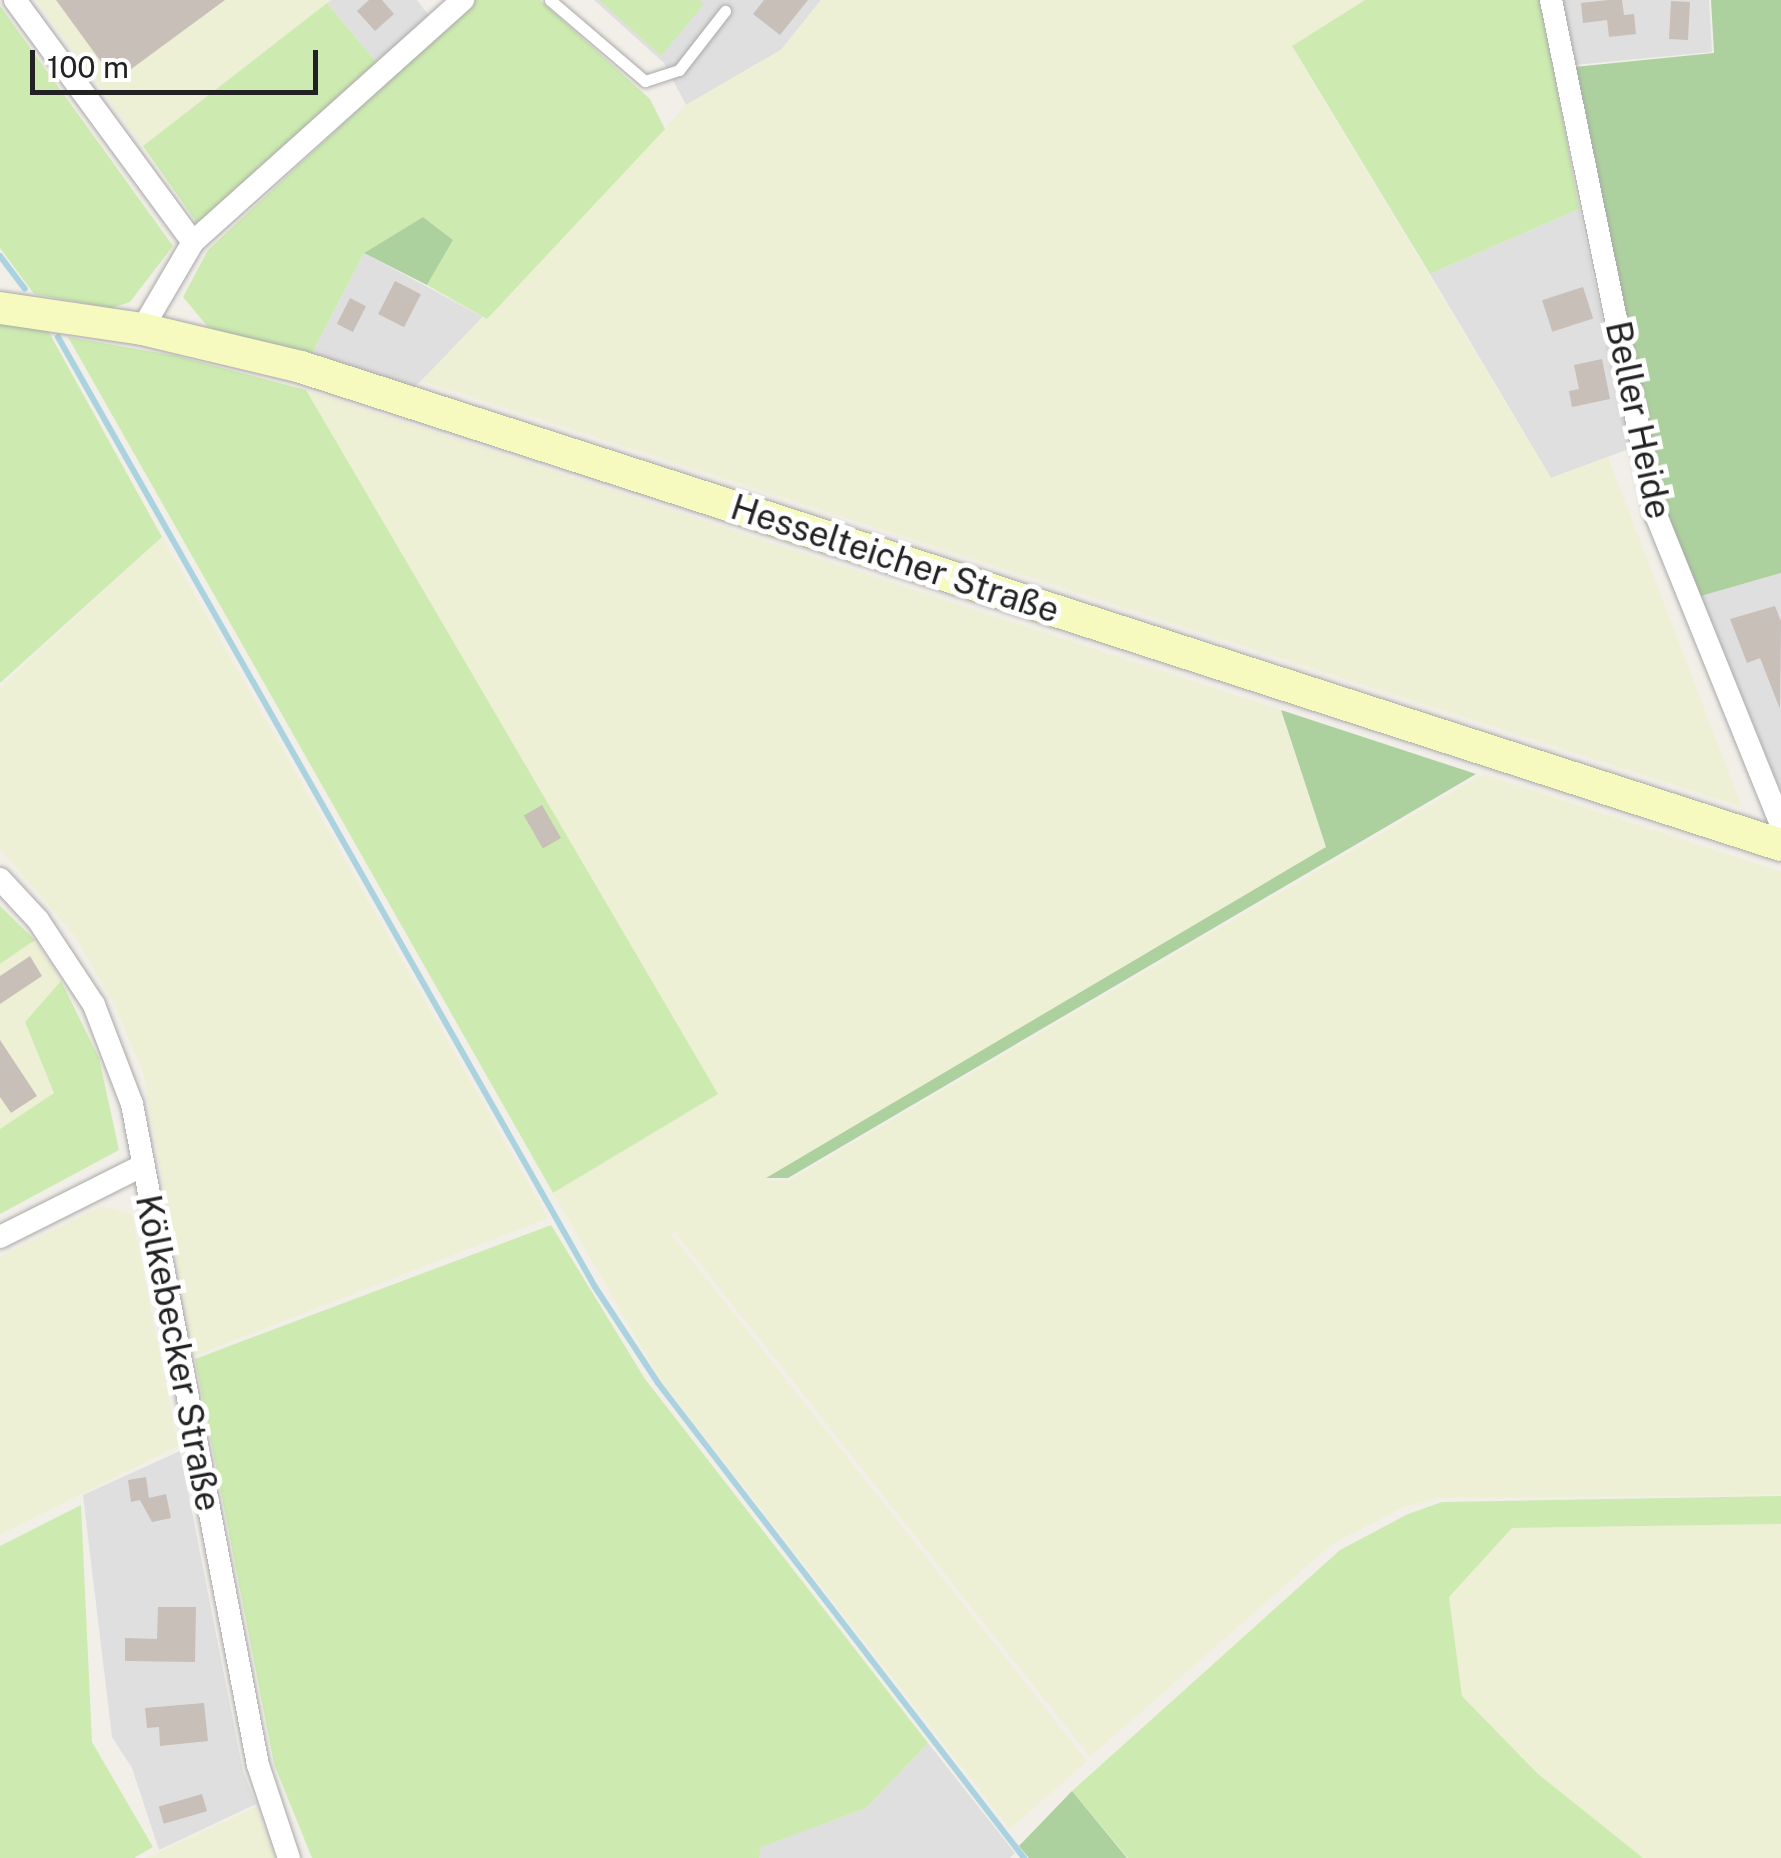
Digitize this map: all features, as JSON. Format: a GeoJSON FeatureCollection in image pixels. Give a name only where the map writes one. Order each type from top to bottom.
{"type":"FeatureCollection","features":[{"type":"Feature","properties":{"kind":"street"},"geometry":{"type":"LineString","coordinates":[[15,0],[193,242]]}},
{"type":"Feature","properties":{"kind":"street"},"geometry":{"type":"LineString","coordinates":[[142,329],[193,242],[463,0]]}},
{"type":"Feature","properties":{"kind":"street","name":"Beller Heide"},"geometry":{"type":"LineString","coordinates":[[1551,0],[1656,515],[1781,824]]}},
{"type":"Feature","properties":{"kind":"street","name":"Hesselteicher Straße"},"geometry":{"type":"LineString","coordinates":[[0,308],[142,329],[301,367],[1781,845]]}},
{"type":"Feature","properties":{"kind":"street","name":"Kölkebecker Straße"},"geometry":{"type":"LineString","coordinates":[[0,879],[38,920],[94,1005],[132,1104],[258,1765],[289,1858]]}},
{"type":"Feature","properties":{"kind":"street"},"geometry":{"type":"LineString","coordinates":[[0,1237],[142,1166]]}},
{"type":"Feature","properties":{"kind":"lane"},"geometry":{"type":"LineString","coordinates":[[550,0],[645,81],[679,70],[724,11]]}},
{"type":"Feature","properties":{"kind":"shaded area"},"geometry":{"type":"Polygon","coordinates":[[[417,0],[431,18],[378,64],[327,3],[417,0]]]}},
{"type":"Feature","properties":{"kind":"shaded area"},"geometry":{"type":"Polygon","coordinates":[[[594,0],[821,0],[781,50],[686,105],[664,63],[594,0]]]}},
{"type":"Feature","properties":{"kind":"shaded area"},"geometry":{"type":"Polygon","coordinates":[[[1562,0],[1709,0],[1712,52],[1574,65],[1562,0]]]}},
{"type":"Feature","properties":{"kind":"shaded area"},"geometry":{"type":"Polygon","coordinates":[[[1579,209],[1629,449],[1551,478],[1430,274],[1579,209]]]}},
{"type":"Feature","properties":{"kind":"shaded area"},"geometry":{"type":"Polygon","coordinates":[[[364,253],[487,319],[411,390],[310,357],[364,253]]]}},
{"type":"Feature","properties":{"kind":"shaded area"},"geometry":{"type":"Polygon","coordinates":[[[1781,573],[1781,792],[1701,596],[1781,573]]]}},
{"type":"Feature","properties":{"kind":"shaded area"},"geometry":{"type":"Polygon","coordinates":[[[180,1451],[243,1771],[256,1804],[159,1850],[132,1768],[112,1737],[83,1495],[180,1451]]]}},
{"type":"Feature","properties":{"kind":"shaded area"},"geometry":{"type":"Polygon","coordinates":[[[928,1743],[1015,1853],[1010,1858],[759,1858],[760,1847],[866,1808],[928,1743]]]}},
{"type":"Feature","properties":{"kind":"green space"},"geometry":{"type":"Polygon","coordinates":[[[36,0],[331,0],[143,146],[36,0]]]}},
{"type":"Feature","properties":{"kind":"green space"},"geometry":{"type":"Polygon","coordinates":[[[475,0],[540,0],[650,99],[665,129],[487,319],[427,285],[453,240],[423,217],[364,253],[310,357],[208,327],[183,297],[208,250],[475,0]]]}},
{"type":"Feature","properties":{"kind":"green space"},"geometry":{"type":"Polygon","coordinates":[[[599,0],[699,0],[704,4],[661,56],[599,0]]]}},
{"type":"Feature","properties":{"kind":"green space"},"geometry":{"type":"Polygon","coordinates":[[[821,0],[1365,0],[1292,47],[1551,478],[1608,457],[1742,807],[421,381],[686,105],[781,50],[821,0]]]}},
{"type":"Feature","properties":{"kind":"green space"},"geometry":{"type":"Polygon","coordinates":[[[1365,0],[1541,0],[1579,209],[1430,274],[1292,46],[1365,0]]]}},
{"type":"Feature","properties":{"kind":"green space"},"geometry":{"type":"Polygon","coordinates":[[[1711,0],[1781,0],[1781,573],[1701,596],[1663,503],[1574,67],[1714,53],[1711,0]]]}},
{"type":"Feature","properties":{"kind":"green space"},"geometry":{"type":"Polygon","coordinates":[[[327,3],[378,64],[197,223],[143,146],[327,3]]]}},
{"type":"Feature","properties":{"kind":"green space"},"geometry":{"type":"Polygon","coordinates":[[[0,6],[173,246],[130,302],[111,308],[34,294],[0,248],[0,6]]]}},
{"type":"Feature","properties":{"kind":"green space"},"geometry":{"type":"Polygon","coordinates":[[[423,217],[453,240],[427,285],[364,253],[423,217]]]}},
{"type":"Feature","properties":{"kind":"green space"},"geometry":{"type":"Polygon","coordinates":[[[0,323],[46,327],[162,537],[0,683],[0,323]]]}},
{"type":"Feature","properties":{"kind":"green space"},"geometry":{"type":"Polygon","coordinates":[[[68,337],[177,356],[306,390],[718,1094],[553,1193],[68,337]]]}},
{"type":"Feature","properties":{"kind":"green space"},"geometry":{"type":"Polygon","coordinates":[[[306,390],[1280,710],[1326,847],[764,1180],[788,1181],[1483,774],[1781,872],[1781,1495],[1440,1498],[1403,1507],[1332,1544],[1090,1757],[675,1232],[723,1203],[671,1234],[1087,1761],[1010,1829],[659,1378],[553,1193],[717,1094],[306,390]]]}},
{"type":"Feature","properties":{"kind":"green space"},"geometry":{"type":"Polygon","coordinates":[[[162,537],[548,1218],[194,1356],[143,1073],[115,1006],[75,936],[0,849],[0,687],[162,537]]]}},
{"type":"Feature","properties":{"kind":"green space"},"geometry":{"type":"Polygon","coordinates":[[[1281,710],[1476,774],[788,1178],[766,1178],[1326,847],[1281,710]]]}},
{"type":"Feature","properties":{"kind":"green space"},"geometry":{"type":"Polygon","coordinates":[[[0,906],[35,940],[0,964],[0,906]]]}},
{"type":"Feature","properties":{"kind":"green space"},"geometry":{"type":"Polygon","coordinates":[[[35,940],[61,981],[25,1022],[54,1093],[0,1129],[0,964],[35,940]]]}},
{"type":"Feature","properties":{"kind":"green space"},"geometry":{"type":"Polygon","coordinates":[[[61,981],[99,1058],[119,1150],[0,1214],[0,1129],[54,1093],[25,1022],[61,981]]]}},
{"type":"Feature","properties":{"kind":"green space"},"geometry":{"type":"Polygon","coordinates":[[[102,1206],[132,1214],[178,1446],[0,1535],[0,1257],[102,1206]]]}},
{"type":"Feature","properties":{"kind":"green space"},"geometry":{"type":"Polygon","coordinates":[[[551,1225],[645,1379],[928,1743],[866,1808],[761,1847],[759,1858],[312,1858],[274,1764],[195,1359],[551,1225]]]}},
{"type":"Feature","properties":{"kind":"green space"},"geometry":{"type":"Polygon","coordinates":[[[1781,1496],[1781,1524],[1512,1528],[1449,1597],[1462,1696],[1538,1774],[1643,1858],[1128,1858],[1072,1791],[1340,1550],[1408,1514],[1442,1502],[1781,1496]]]}},
{"type":"Feature","properties":{"kind":"green space"},"geometry":{"type":"Polygon","coordinates":[[[81,1505],[92,1742],[153,1847],[134,1858],[0,1858],[0,1546],[81,1505]]]}},
{"type":"Feature","properties":{"kind":"green space"},"geometry":{"type":"Polygon","coordinates":[[[1781,1524],[1781,1858],[1643,1858],[1538,1774],[1462,1696],[1449,1597],[1511,1528],[1781,1524]]]}},
{"type":"Feature","properties":{"kind":"green space"},"geometry":{"type":"Polygon","coordinates":[[[1072,1791],[1127,1858],[1029,1858],[1019,1846],[1072,1791]]]}},
{"type":"Feature","properties":{"kind":"green space"},"geometry":{"type":"Polygon","coordinates":[[[256,1807],[275,1858],[146,1858],[256,1807]]]}},
{"type":"Feature","properties":{"kind":"building"},"geometry":{"type":"Polygon","coordinates":[[[56,0],[225,0],[115,81],[56,0]]]}},
{"type":"Feature","properties":{"kind":"building"},"geometry":{"type":"Polygon","coordinates":[[[369,0],[382,0],[394,14],[375,31],[357,11],[369,0]]]}},
{"type":"Feature","properties":{"kind":"building"},"geometry":{"type":"Polygon","coordinates":[[[764,0],[808,0],[780,35],[753,14],[764,0]]]}},
{"type":"Feature","properties":{"kind":"building"},"geometry":{"type":"Polygon","coordinates":[[[1622,0],[1624,15],[1634,14],[1636,34],[1609,37],[1607,20],[1583,23],[1581,3],[1622,0]]]}},
{"type":"Feature","properties":{"kind":"building"},"geometry":{"type":"Polygon","coordinates":[[[1671,1],[1690,2],[1688,40],[1669,39],[1671,1]]]}},
{"type":"Feature","properties":{"kind":"building"},"geometry":{"type":"Polygon","coordinates":[[[395,281],[421,294],[404,327],[378,314],[395,281]]]}},
{"type":"Feature","properties":{"kind":"building"},"geometry":{"type":"Polygon","coordinates":[[[1583,287],[1593,318],[1552,332],[1542,300],[1583,287]]]}},
{"type":"Feature","properties":{"kind":"building"},"geometry":{"type":"Polygon","coordinates":[[[350,298],[366,306],[353,332],[337,324],[350,298]]]}},
{"type":"Feature","properties":{"kind":"building"},"geometry":{"type":"Polygon","coordinates":[[[1602,359],[1610,399],[1572,407],[1569,391],[1579,389],[1574,365],[1602,359]]]}},
{"type":"Feature","properties":{"kind":"building"},"geometry":{"type":"Polygon","coordinates":[[[1775,606],[1781,621],[1780,709],[1760,658],[1747,663],[1730,619],[1775,606]]]}},
{"type":"Feature","properties":{"kind":"building"},"geometry":{"type":"Polygon","coordinates":[[[542,805],[561,838],[543,848],[524,816],[542,805]]]}},
{"type":"Feature","properties":{"kind":"building"},"geometry":{"type":"Polygon","coordinates":[[[30,956],[42,976],[0,1004],[0,976],[30,956]]]}},
{"type":"Feature","properties":{"kind":"building"},"geometry":{"type":"Polygon","coordinates":[[[0,1040],[37,1096],[11,1113],[0,1097],[0,1040]]]}},
{"type":"Feature","properties":{"kind":"building"},"geometry":{"type":"Polygon","coordinates":[[[146,1477],[149,1498],[166,1494],[171,1518],[152,1522],[140,1500],[131,1502],[128,1480],[146,1477]]]}},
{"type":"Feature","properties":{"kind":"building"},"geometry":{"type":"Polygon","coordinates":[[[158,1607],[196,1607],[195,1662],[125,1661],[125,1638],[157,1639],[158,1607]]]}},
{"type":"Feature","properties":{"kind":"building"},"geometry":{"type":"Polygon","coordinates":[[[204,1703],[208,1741],[160,1746],[159,1727],[147,1728],[145,1708],[204,1703]]]}},
{"type":"Feature","properties":{"kind":"building"},"geometry":{"type":"Polygon","coordinates":[[[202,1794],[207,1811],[164,1824],[159,1806],[202,1794]]]}},
{"type":"Feature","properties":{"kind":"waterway"},"geometry":{"type":"LineString","coordinates":[[0,256],[25,289]]}},
{"type":"Feature","properties":{"kind":"waterway"},"geometry":{"type":"LineString","coordinates":[[58,337],[595,1287],[658,1383],[1024,1858]]}}]}
